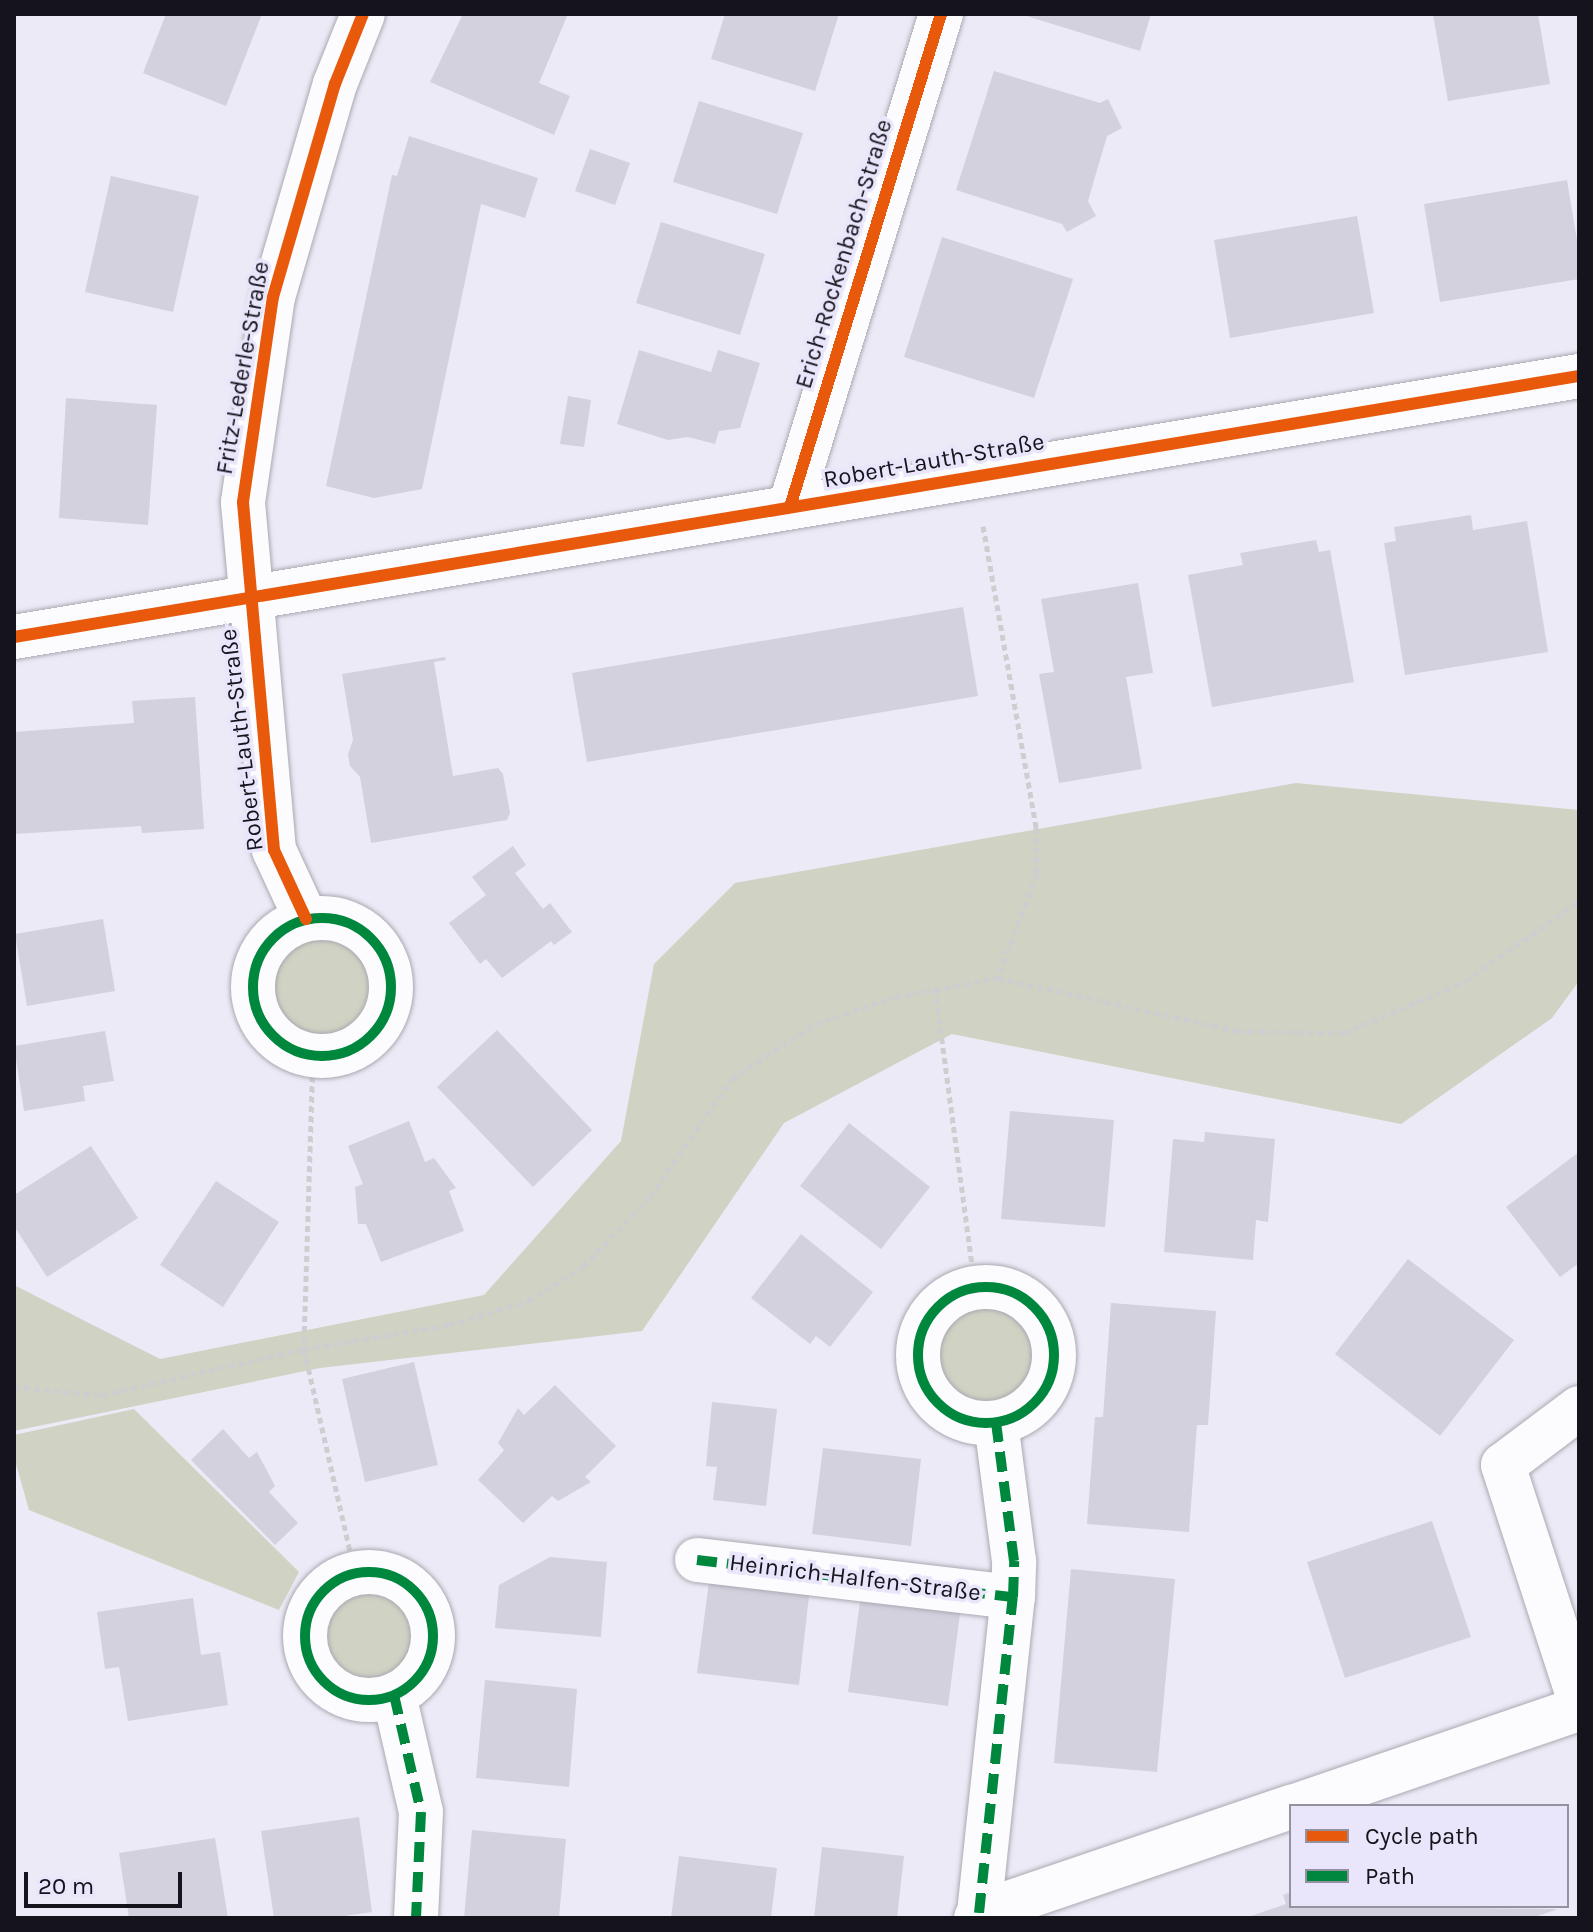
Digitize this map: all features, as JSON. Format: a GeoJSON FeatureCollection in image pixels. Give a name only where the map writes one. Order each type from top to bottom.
{"type":"FeatureCollection","features":[{"type":"Feature","properties":{"kind":"street","name":"Fritz-Lederle-Straße"},"geometry":{"type":"LineString","coordinates":[[248,598],[243,502],[273,297],[335,84],[363,14]]}},
{"type":"Feature","properties":{"kind":"street","name":"Erich-Rockenbach-Straße"},"geometry":{"type":"LineString","coordinates":[[790,507],[941,14]]}},
{"type":"Feature","properties":{"kind":"street","name":"Robert-Lauth-Straße"},"geometry":{"type":"LineString","coordinates":[[14,637],[1579,376]]}},
{"type":"Feature","properties":{"kind":"street","name":"Robert-Lauth-Straße"},"geometry":{"type":"LineString","coordinates":[[248,598],[274,850],[306,919]]}},
{"type":"Feature","properties":{"kind":"street"},"geometry":{"type":"LineString","coordinates":[[330,917],[353,924],[372,938],[386,958],[392,982],[384,1016],[362,1044],[340,1054],[313,1056],[276,1039],[262,1023],[254,1002],[253,980],[257,959],[269,941],[286,927],[306,919],[330,917]]}},
{"type":"Feature","properties":{"kind":"street"},"geometry":{"type":"LineString","coordinates":[[975,1287],[996,1287],[1016,1294],[1034,1307],[1047,1324],[1054,1344],[1050,1376],[1034,1405],[1016,1417],[996,1423],[972,1422],[951,1414],[933,1398],[921,1377],[920,1342],[934,1311],[952,1296],[975,1287]]}},
{"type":"Feature","properties":{"kind":"street"},"geometry":{"type":"LineString","coordinates":[[1579,1408],[1503,1465],[1579,1699]]}},
{"type":"Feature","properties":{"kind":"street","name":"Heinrich-Halfen-Straße"},"geometry":{"type":"LineString","coordinates":[[996,1423],[1014,1561],[1013,1597],[977,1915],[1289,1808]]}},
{"type":"Feature","properties":{"kind":"street","name":"Heinrich-Halfen-Straße"},"geometry":{"type":"LineString","coordinates":[[697,1560],[1013,1597]]}},
{"type":"Feature","properties":{"kind":"street"},"geometry":{"type":"LineString","coordinates":[[379,1572],[399,1579],[415,1591],[433,1628],[432,1648],[424,1668],[411,1684],[394,1695],[373,1700],[352,1698],[333,1688],[317,1673],[307,1653],[305,1632],[310,1611],[321,1593],[338,1580],[355,1573],[379,1572]]}},
{"type":"Feature","properties":{"kind":"street"},"geometry":{"type":"LineString","coordinates":[[394,1695],[421,1812],[416,1918]]}},
{"type":"Feature","properties":{"kind":"street","name":"Heinrich-Halfen-Straße"},"geometry":{"type":"LineString","coordinates":[[1302,1804],[1579,1709]]}},
{"type":"Feature","properties":{"kind":"path"},"geometry":{"type":"LineString","coordinates":[[975,476],[1036,827],[1037,873],[998,978]]}},
{"type":"Feature","properties":{"kind":"path"},"geometry":{"type":"LineString","coordinates":[[14,1387],[102,1395],[304,1349],[449,1325],[528,1301],[583,1267],[650,1197],[732,1079],[815,1024],[895,997],[998,978],[1238,1031],[1344,1033],[1466,981],[1579,901]]}},
{"type":"Feature","properties":{"kind":"path"},"geometry":{"type":"LineString","coordinates":[[935,988],[975,1287]]}},
{"type":"Feature","properties":{"kind":"path"},"geometry":{"type":"LineString","coordinates":[[313,1056],[304,1349],[355,1573]]}},
{"type":"Feature","properties":{"kind":"green space"},"geometry":{"type":"Polygon","coordinates":[[[1296,783],[1579,810],[1579,981],[1552,1018],[1401,1124],[952,1034],[784,1123],[642,1331],[320,1368],[14,1431],[14,1285],[160,1359],[484,1295],[621,1141],[654,964],[735,883],[1296,783]]]}},
{"type":"Feature","properties":{"kind":"green space"},"geometry":{"type":"Polygon","coordinates":[[[322,918],[349,923],[371,938],[386,960],[391,987],[386,1014],[371,1036],[349,1051],[322,1056],[295,1051],[273,1036],[258,1014],[253,987],[258,960],[273,938],[295,923],[322,918]]]}},
{"type":"Feature","properties":{"kind":"green space"},"geometry":{"type":"Polygon","coordinates":[[[986,1287],[1012,1292],[1034,1307],[1049,1329],[1054,1355],[1049,1381],[1034,1403],[1012,1418],[986,1423],[960,1418],[938,1403],[923,1381],[918,1355],[923,1329],[938,1307],[960,1292],[986,1287]]]}},
{"type":"Feature","properties":{"kind":"green space"},"geometry":{"type":"Polygon","coordinates":[[[134,1409],[299,1572],[279,1610],[29,1510],[14,1457],[14,1435],[134,1409]]]}},
{"type":"Feature","properties":{"kind":"green space"},"geometry":{"type":"Polygon","coordinates":[[[369,1572],[393,1576],[414,1590],[428,1611],[432,1635],[428,1659],[414,1680],[393,1694],[369,1698],[345,1694],[324,1680],[310,1659],[306,1635],[310,1611],[324,1590],[345,1576],[369,1572]]]}},
{"type":"Feature","properties":{"kind":"building"},"geometry":{"type":"Polygon","coordinates":[[[166,14],[262,14],[226,106],[143,73],[166,14]]]}},
{"type":"Feature","properties":{"kind":"building"},"geometry":{"type":"Polygon","coordinates":[[[463,14],[568,14],[539,83],[570,96],[554,135],[430,82],[463,14]]]}},
{"type":"Feature","properties":{"kind":"building"},"geometry":{"type":"Polygon","coordinates":[[[725,14],[839,14],[815,91],[711,59],[725,14]]]}},
{"type":"Feature","properties":{"kind":"building"},"geometry":{"type":"Polygon","coordinates":[[[1020,14],[1151,14],[1140,51],[1020,14]]]}},
{"type":"Feature","properties":{"kind":"building"},"geometry":{"type":"Polygon","coordinates":[[[1433,14],[1538,14],[1550,84],[1448,101],[1433,14]]]}},
{"type":"Feature","properties":{"kind":"building"},"geometry":{"type":"Polygon","coordinates":[[[994,71],[1100,103],[1108,99],[1122,128],[1107,136],[1088,201],[1096,216],[1067,232],[1062,224],[956,190],[994,71]]]}},
{"type":"Feature","properties":{"kind":"building"},"geometry":{"type":"Polygon","coordinates":[[[699,101],[803,133],[777,214],[673,182],[699,101]]]}},
{"type":"Feature","properties":{"kind":"building"},"geometry":{"type":"Polygon","coordinates":[[[409,136],[538,178],[525,218],[481,204],[422,489],[374,498],[326,486],[392,175],[397,176],[409,136]]]}},
{"type":"Feature","properties":{"kind":"building"},"geometry":{"type":"Polygon","coordinates":[[[590,149],[630,163],[615,205],[575,191],[590,149]]]}},
{"type":"Feature","properties":{"kind":"building"},"geometry":{"type":"Polygon","coordinates":[[[111,176],[199,196],[173,312],[85,292],[111,176]]]}},
{"type":"Feature","properties":{"kind":"building"},"geometry":{"type":"Polygon","coordinates":[[[1567,180],[1579,252],[1579,279],[1440,302],[1424,204],[1567,180]]]}},
{"type":"Feature","properties":{"kind":"building"},"geometry":{"type":"Polygon","coordinates":[[[1357,216],[1374,313],[1230,338],[1214,240],[1357,216]]]}},
{"type":"Feature","properties":{"kind":"building"},"geometry":{"type":"Polygon","coordinates":[[[661,222],[765,254],[740,335],[636,303],[661,222]]]}},
{"type":"Feature","properties":{"kind":"building"},"geometry":{"type":"Polygon","coordinates":[[[942,237],[1073,279],[1034,398],[904,357],[942,237]]]}},
{"type":"Feature","properties":{"kind":"building"},"geometry":{"type":"Polygon","coordinates":[[[639,350],[711,372],[718,350],[760,363],[740,428],[719,431],[715,444],[688,437],[668,440],[617,424],[639,350]]]}},
{"type":"Feature","properties":{"kind":"building"},"geometry":{"type":"Polygon","coordinates":[[[568,396],[591,400],[584,447],[560,444],[568,396]]]}},
{"type":"Feature","properties":{"kind":"building"},"geometry":{"type":"Polygon","coordinates":[[[66,398],[157,405],[148,525],[59,518],[66,398]]]}},
{"type":"Feature","properties":{"kind":"building"},"geometry":{"type":"Polygon","coordinates":[[[1471,515],[1473,530],[1527,521],[1548,652],[1405,675],[1384,543],[1396,541],[1394,527],[1471,515]]]}},
{"type":"Feature","properties":{"kind":"building"},"geometry":{"type":"Polygon","coordinates":[[[1316,540],[1319,552],[1330,550],[1354,682],[1212,707],[1188,575],[1243,565],[1240,553],[1316,540]]]}},
{"type":"Feature","properties":{"kind":"building"},"geometry":{"type":"Polygon","coordinates":[[[1138,583],[1153,673],[1126,677],[1142,769],[1059,783],[1039,674],[1054,672],[1041,599],[1138,583]]]}},
{"type":"Feature","properties":{"kind":"building"},"geometry":{"type":"Polygon","coordinates":[[[963,607],[978,696],[587,762],[572,673],[963,607]]]}},
{"type":"Feature","properties":{"kind":"building"},"geometry":{"type":"Polygon","coordinates":[[[445,657],[446,660],[434,662],[453,776],[498,768],[503,774],[510,813],[507,820],[371,843],[360,777],[350,766],[348,754],[353,740],[342,674],[445,657]]]}},
{"type":"Feature","properties":{"kind":"building"},"geometry":{"type":"Polygon","coordinates":[[[195,697],[204,829],[142,833],[141,826],[14,834],[14,732],[134,723],[132,701],[195,697]]]}},
{"type":"Feature","properties":{"kind":"building"},"geometry":{"type":"Polygon","coordinates":[[[513,846],[526,865],[515,873],[543,909],[550,903],[572,932],[554,945],[551,941],[502,978],[486,959],[480,964],[449,923],[486,895],[472,877],[513,846]]]}},
{"type":"Feature","properties":{"kind":"building"},"geometry":{"type":"Polygon","coordinates":[[[103,919],[115,991],[27,1006],[15,934],[103,919]]]}},
{"type":"Feature","properties":{"kind":"building"},"geometry":{"type":"Polygon","coordinates":[[[497,1030],[592,1130],[533,1187],[437,1087],[497,1030]]]}},
{"type":"Feature","properties":{"kind":"building"},"geometry":{"type":"Polygon","coordinates":[[[105,1031],[114,1081],[83,1086],[85,1101],[24,1111],[14,1046],[105,1031]]]}},
{"type":"Feature","properties":{"kind":"building"},"geometry":{"type":"Polygon","coordinates":[[[1010,1111],[1114,1120],[1105,1227],[1001,1219],[1010,1111]]]}},
{"type":"Feature","properties":{"kind":"building"},"geometry":{"type":"Polygon","coordinates":[[[409,1121],[425,1162],[434,1158],[456,1188],[449,1191],[464,1231],[381,1262],[366,1224],[358,1224],[355,1187],[363,1184],[348,1146],[409,1121]]]}},
{"type":"Feature","properties":{"kind":"building"},"geometry":{"type":"Polygon","coordinates":[[[849,1123],[930,1187],[881,1249],[800,1186],[849,1123]]]}},
{"type":"Feature","properties":{"kind":"building"},"geometry":{"type":"Polygon","coordinates":[[[1205,1132],[1275,1139],[1268,1222],[1256,1220],[1253,1260],[1164,1252],[1173,1139],[1204,1142],[1205,1132]]]}},
{"type":"Feature","properties":{"kind":"building"},"geometry":{"type":"Polygon","coordinates":[[[91,1146],[138,1218],[47,1277],[14,1226],[14,1195],[91,1146]]]}},
{"type":"Feature","properties":{"kind":"building"},"geometry":{"type":"Polygon","coordinates":[[[1579,1152],[1579,1263],[1560,1277],[1506,1207],[1579,1152]]]}},
{"type":"Feature","properties":{"kind":"building"},"geometry":{"type":"Polygon","coordinates":[[[216,1181],[279,1222],[223,1307],[160,1265],[216,1181]]]}},
{"type":"Feature","properties":{"kind":"building"},"geometry":{"type":"Polygon","coordinates":[[[801,1234],[873,1292],[830,1347],[816,1336],[810,1344],[751,1298],[801,1234]]]}},
{"type":"Feature","properties":{"kind":"building"},"geometry":{"type":"Polygon","coordinates":[[[1408,1259],[1514,1340],[1440,1436],[1335,1354],[1408,1259]]]}},
{"type":"Feature","properties":{"kind":"building"},"geometry":{"type":"Polygon","coordinates":[[[1111,1303],[1216,1311],[1208,1425],[1197,1425],[1189,1532],[1087,1524],[1095,1417],[1103,1417],[1111,1303]]]}},
{"type":"Feature","properties":{"kind":"building"},"geometry":{"type":"Polygon","coordinates":[[[414,1362],[438,1465],[365,1482],[342,1379],[414,1362]]]}},
{"type":"Feature","properties":{"kind":"building"},"geometry":{"type":"Polygon","coordinates":[[[555,1385],[616,1446],[585,1477],[591,1482],[558,1501],[552,1496],[523,1523],[478,1480],[504,1450],[498,1443],[518,1408],[524,1415],[555,1385]]]}},
{"type":"Feature","properties":{"kind":"building"},"geometry":{"type":"Polygon","coordinates":[[[712,1402],[777,1409],[766,1506],[713,1500],[717,1467],[706,1466],[712,1402]]]}},
{"type":"Feature","properties":{"kind":"building"},"geometry":{"type":"Polygon","coordinates":[[[223,1429],[249,1458],[257,1452],[275,1486],[269,1492],[298,1523],[275,1545],[191,1460],[223,1429]]]}},
{"type":"Feature","properties":{"kind":"building"},"geometry":{"type":"Polygon","coordinates":[[[823,1448],[921,1459],[911,1546],[812,1534],[823,1448]]]}},
{"type":"Feature","properties":{"kind":"building"},"geometry":{"type":"Polygon","coordinates":[[[1432,1521],[1471,1637],[1345,1678],[1307,1562],[1432,1521]]]}},
{"type":"Feature","properties":{"kind":"building"},"geometry":{"type":"Polygon","coordinates":[[[550,1557],[607,1562],[601,1637],[495,1628],[499,1585],[550,1557]]]}},
{"type":"Feature","properties":{"kind":"building"},"geometry":{"type":"Polygon","coordinates":[[[1071,1569],[1175,1579],[1157,1772],[1054,1763],[1071,1569]]]}},
{"type":"Feature","properties":{"kind":"building"},"geometry":{"type":"Polygon","coordinates":[[[710,1574],[810,1587],[799,1685],[697,1673],[710,1574]]]}},
{"type":"Feature","properties":{"kind":"building"},"geometry":{"type":"Polygon","coordinates":[[[861,1594],[961,1606],[948,1706],[848,1692],[861,1594]]]}},
{"type":"Feature","properties":{"kind":"building"},"geometry":{"type":"Polygon","coordinates":[[[193,1598],[201,1655],[220,1652],[228,1705],[128,1721],[119,1667],[105,1669],[97,1612],[193,1598]]]}},
{"type":"Feature","properties":{"kind":"building"},"geometry":{"type":"Polygon","coordinates":[[[485,1680],[577,1689],[569,1787],[476,1778],[485,1680]]]}},
{"type":"Feature","properties":{"kind":"building"},"geometry":{"type":"Polygon","coordinates":[[[359,1817],[372,1912],[331,1918],[274,1918],[261,1831],[359,1817]]]}},
{"type":"Feature","properties":{"kind":"building"},"geometry":{"type":"Polygon","coordinates":[[[472,1830],[566,1839],[559,1918],[464,1918],[472,1830]]]}},
{"type":"Feature","properties":{"kind":"building"},"geometry":{"type":"Polygon","coordinates":[[[215,1838],[228,1918],[129,1918],[119,1853],[215,1838]]]}},
{"type":"Feature","properties":{"kind":"building"},"geometry":{"type":"Polygon","coordinates":[[[822,1847],[904,1856],[897,1918],[814,1918],[822,1847]]]}},
{"type":"Feature","properties":{"kind":"building"},"geometry":{"type":"Polygon","coordinates":[[[679,1856],[777,1868],[771,1918],[671,1918],[679,1856]]]}},
{"type":"Feature","properties":{"kind":"building"},"geometry":{"type":"Polygon","coordinates":[[[1289,1893],[1289,1908],[1558,1909],[1532,1918],[1245,1918],[1286,1904],[1283,1895],[1289,1893]]]}},
{"type":"Feature","properties":{"kind":"marked path"},"geometry":{"type":"LineString","coordinates":[[322,918],[349,923],[371,938],[386,960],[391,987],[386,1014],[371,1036],[349,1051],[322,1056],[295,1051],[273,1036],[258,1014],[253,987],[258,960],[273,938],[295,923],[322,918]]}},
{"type":"Feature","properties":{"kind":"marked path"},"geometry":{"type":"LineString","coordinates":[[986,1287],[1012,1292],[1034,1307],[1049,1329],[1054,1355],[1049,1381],[1034,1403],[1012,1418],[986,1423],[960,1418],[938,1403],[923,1381],[918,1355],[923,1329],[938,1307],[960,1292],[986,1287]]}},
{"type":"Feature","properties":{"kind":"marked path"},"geometry":{"type":"LineString","coordinates":[[979,1913],[1013,1597],[1014,1561],[996,1423]]}},
{"type":"Feature","properties":{"kind":"marked path"},"geometry":{"type":"LineString","coordinates":[[697,1560],[1013,1597]]}},
{"type":"Feature","properties":{"kind":"marked path"},"geometry":{"type":"LineString","coordinates":[[369,1572],[393,1577],[414,1591],[428,1612],[433,1636],[428,1660],[414,1681],[393,1695],[369,1700],[345,1695],[324,1681],[310,1660],[305,1636],[310,1612],[324,1591],[345,1577],[369,1572]]}},
{"type":"Feature","properties":{"kind":"marked path"},"geometry":{"type":"LineString","coordinates":[[394,1695],[421,1812],[416,1918]]}},
{"type":"Feature","properties":{"kind":"cycle path"},"geometry":{"type":"LineString","coordinates":[[306,919],[274,850],[243,502],[273,297],[335,84],[363,14]]}},
{"type":"Feature","properties":{"kind":"cycle path"},"geometry":{"type":"LineString","coordinates":[[790,507],[941,14]]}},
{"type":"Feature","properties":{"kind":"cycle path"},"geometry":{"type":"LineString","coordinates":[[14,637],[1579,376]]}}]}
